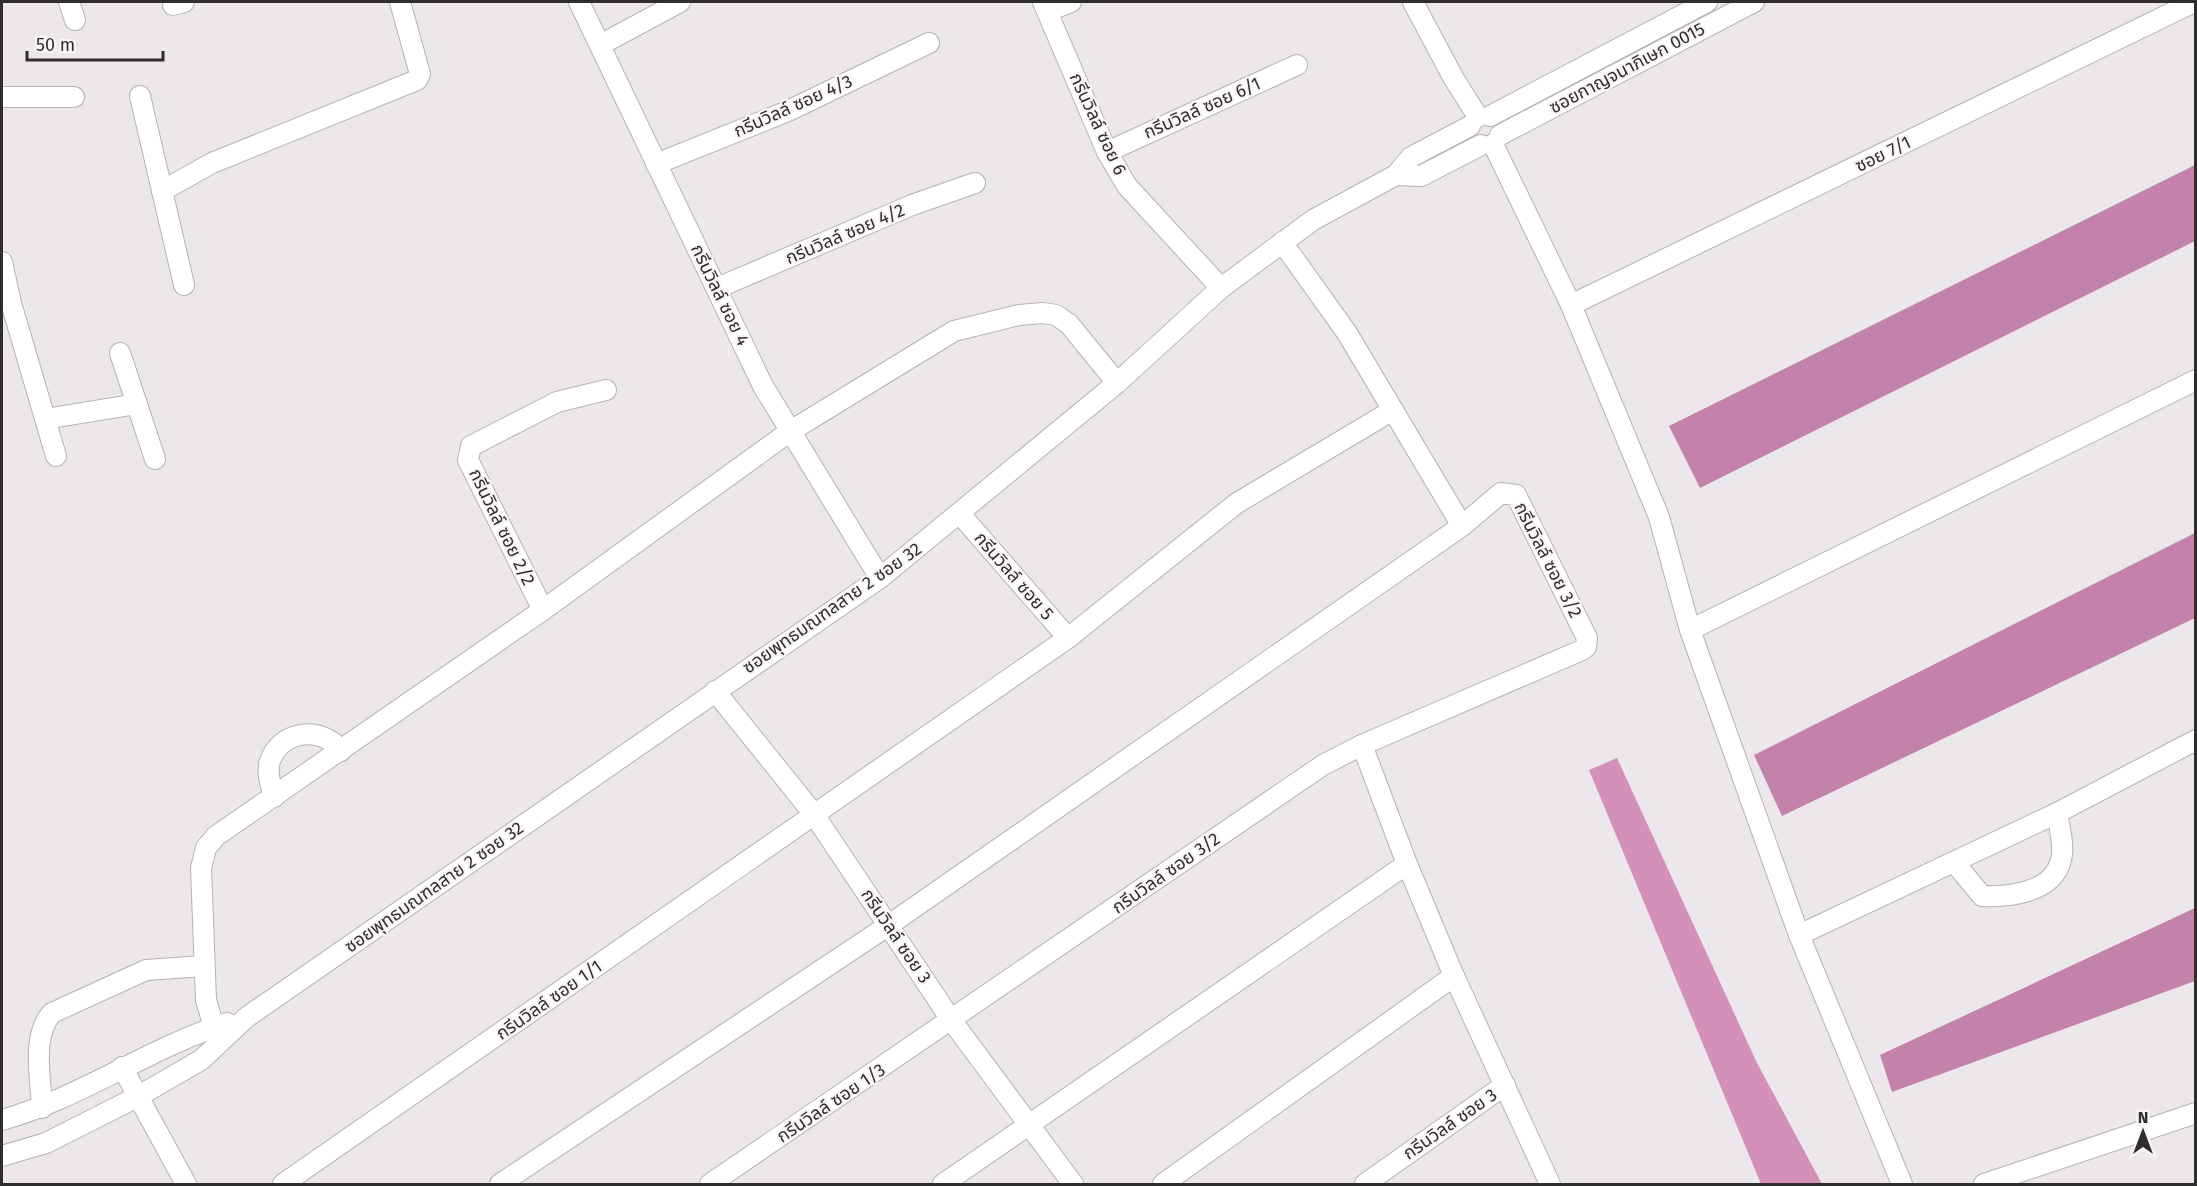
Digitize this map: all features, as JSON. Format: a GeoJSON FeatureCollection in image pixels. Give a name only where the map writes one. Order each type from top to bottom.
{"type":"FeatureCollection","features":[{"type":"Feature","properties":{"kind":"street"},"geometry":{"type":"LineString","coordinates":[[162,191],[212,164],[417,80],[420,74],[400,2]]}},
{"type":"Feature","properties":{"kind":"street","name":"กรีนวิลล์ ซอย 4"},"geometry":{"type":"LineString","coordinates":[[579,2],[763,387],[880,578]]}},
{"type":"Feature","properties":{"kind":"street"},"geometry":{"type":"LineString","coordinates":[[600,45],[680,2]]}},
{"type":"Feature","properties":{"kind":"street"},"geometry":{"type":"LineString","coordinates":[[1045,6],[1071,2]]}},
{"type":"Feature","properties":{"kind":"street"},"geometry":{"type":"LineString","coordinates":[[1413,2],[1454,79],[1479,120]]}},
{"type":"Feature","properties":{"kind":"street","name":"ซอยกาญจนาภิเษก 0015"},"geometry":{"type":"LineString","coordinates":[[1479,120],[1707,2]]}},
{"type":"Feature","properties":{"kind":"street","name":"ซอยกาญจนาภิเษก 0015"},"geometry":{"type":"LineString","coordinates":[[1491,141],[1754,2]]}},
{"type":"Feature","properties":{"kind":"street","name":"ซอย 7/1"},"geometry":{"type":"LineString","coordinates":[[1571,306],[2194,2]]}},
{"type":"Feature","properties":{"kind":"street","name":"กรีนวิลล์ ซอย 6"},"geometry":{"type":"LineString","coordinates":[[1045,6],[1107,152],[1127,186],[1221,288]]}},
{"type":"Feature","properties":{"kind":"street","name":"กรีนวิลล์ ซอย 4/3"},"geometry":{"type":"LineString","coordinates":[[656,164],[788,111],[929,43]]}},
{"type":"Feature","properties":{"kind":"street","name":"กรีนวิลล์ ซอย 6/1"},"geometry":{"type":"LineString","coordinates":[[1107,152],[1297,65]]}},
{"type":"Feature","properties":{"kind":"street"},"geometry":{"type":"LineString","coordinates":[[2,96],[74,97]]}},
{"type":"Feature","properties":{"kind":"street"},"geometry":{"type":"LineString","coordinates":[[140,96],[184,285]]}},
{"type":"Feature","properties":{"kind":"street"},"geometry":{"type":"LineString","coordinates":[[1479,120],[1472,138],[1491,141]]}},
{"type":"Feature","properties":{"kind":"street"},"geometry":{"type":"LineString","coordinates":[[1479,120],[1499,123],[1491,141],[1571,306],[1659,517],[1690,630],[1799,936],[1902,1185]]}},
{"type":"Feature","properties":{"kind":"street","name":"ซอยพุทธมณฑลสาย 2 ซอย 32"},"geometry":{"type":"LineString","coordinates":[[2,1156],[46,1143],[201,1060],[247,1017],[880,578],[1117,383],[1221,288],[1282,242],[1313,220],[1396,175],[1411,157],[1479,120]]}},
{"type":"Feature","properties":{"kind":"street","name":"ซอยพุทธมณฑลสาย 2 ซอย 32"},"geometry":{"type":"LineString","coordinates":[[1396,175],[1421,176],[1491,141]]}},
{"type":"Feature","properties":{"kind":"street","name":"กรีนวิลล์ ซอย 4/2"},"geometry":{"type":"LineString","coordinates":[[717,288],[912,206],[975,183]]}},
{"type":"Feature","properties":{"kind":"street"},"geometry":{"type":"LineString","coordinates":[[1282,242],[1347,333],[1462,526]]}},
{"type":"Feature","properties":{"kind":"street"},"geometry":{"type":"LineString","coordinates":[[2,262],[11,303],[56,456]]}},
{"type":"Feature","properties":{"kind":"street"},"geometry":{"type":"LineString","coordinates":[[214,1027],[207,1000],[204,966],[201,867],[206,848],[216,836],[543,610],[789,432],[954,331],[1019,315],[1042,313],[1056,315],[1069,324],[1117,383]]}},
{"type":"Feature","properties":{"kind":"street"},"geometry":{"type":"LineString","coordinates":[[120,353],[155,459]]}},
{"type":"Feature","properties":{"kind":"street"},"geometry":{"type":"LineString","coordinates":[[1690,630],[2196,380]]}},
{"type":"Feature","properties":{"kind":"street","name":"กรีนวิลล์ ซอย 2/2"},"geometry":{"type":"LineString","coordinates":[[543,610],[468,460],[468,452],[471,446],[557,402],[606,390]]}},
{"type":"Feature","properties":{"kind":"street"},"geometry":{"type":"LineString","coordinates":[[45,419],[137,404]]}},
{"type":"Feature","properties":{"kind":"street","name":"กรีนวิลล์ ซอย 1/1"},"geometry":{"type":"LineString","coordinates":[[283,1185],[813,813],[1068,638],[1237,503],[1393,410]]}},
{"type":"Feature","properties":{"kind":"street","name":"กรีนวิลล์ ซอย 3/2"},"geometry":{"type":"LineString","coordinates":[[500,1185],[889,925],[1462,526],[1501,494],[1516,495],[1587,638],[1586,647],[1323,765],[952,1021]]}},
{"type":"Feature","properties":{"kind":"street","name":"กรีนวิลล์ ซอย 5"},"geometry":{"type":"LineString","coordinates":[[960,514],[1068,638]]}},
{"type":"Feature","properties":{"kind":"street","name":"กรีนวิลล์ ซอย 3"},"geometry":{"type":"LineString","coordinates":[[715,691],[813,813],[952,1021],[1074,1185]]}},
{"type":"Feature","properties":{"kind":"street"},"geometry":{"type":"LineString","coordinates":[[274,797],[269,764],[279,746],[291,738],[317,733],[331,739],[341,751]]}},
{"type":"Feature","properties":{"kind":"street"},"geometry":{"type":"LineString","coordinates":[[1799,936],[2057,813],[2196,740]]}},
{"type":"Feature","properties":{"kind":"street"},"geometry":{"type":"LineString","coordinates":[[1362,746],[1407,864],[1454,976],[1550,1185]]}},
{"type":"Feature","properties":{"kind":"street"},"geometry":{"type":"LineString","coordinates":[[1954,862],[1982,896],[2010,897],[2031,889],[2052,876],[2061,860],[2057,813]]}},
{"type":"Feature","properties":{"kind":"street"},"geometry":{"type":"LineString","coordinates":[[943,1185],[1407,864]]}},
{"type":"Feature","properties":{"kind":"street"},"geometry":{"type":"LineString","coordinates":[[42,1108],[40,1040],[43,1023],[52,1013],[146,970],[204,966]]}},
{"type":"Feature","properties":{"kind":"street"},"geometry":{"type":"LineString","coordinates":[[1163,1185],[1454,976]]}},
{"type":"Feature","properties":{"kind":"street","name":"ซอยพุทธมณฑลสาย 2 ซอย 32"},"geometry":{"type":"LineString","coordinates":[[2,1120],[42,1108],[191,1034],[247,1017]]}},
{"type":"Feature","properties":{"kind":"street","name":"กรีนวิลล์ ซอย 1/3"},"geometry":{"type":"LineString","coordinates":[[710,1185],[952,1021]]}},
{"type":"Feature","properties":{"kind":"street"},"geometry":{"type":"LineString","coordinates":[[122,1067],[186,1185]]}},
{"type":"Feature","properties":{"kind":"street","name":"กรีนวิลล์ ซอย 3"},"geometry":{"type":"LineString","coordinates":[[1365,1185],[1505,1085]]}},
{"type":"Feature","properties":{"kind":"street"},"geometry":{"type":"LineString","coordinates":[[1984,1185],[2196,1113]]}},
{"type":"Feature","properties":{"kind":"shaded area"},"geometry":{"type":"Polygon","coordinates":[[[2195,165],[2195,241],[1700,488],[1669,426],[2195,165]]]}},
{"type":"Feature","properties":{"kind":"shaded area"},"geometry":{"type":"Polygon","coordinates":[[[2195,533],[2195,618],[1782,816],[1754,755],[2195,533]]]}},
{"type":"Feature","properties":{"kind":"shaded area"},"geometry":{"type":"Polygon","coordinates":[[[1617,758],[1757,1063],[1822,1184],[1761,1184],[1589,770],[1617,758]]]}},
{"type":"Feature","properties":{"kind":"shaded area"},"geometry":{"type":"Polygon","coordinates":[[[2195,908],[2195,981],[1892,1092],[1880,1055],[2195,908]]]}}]}
